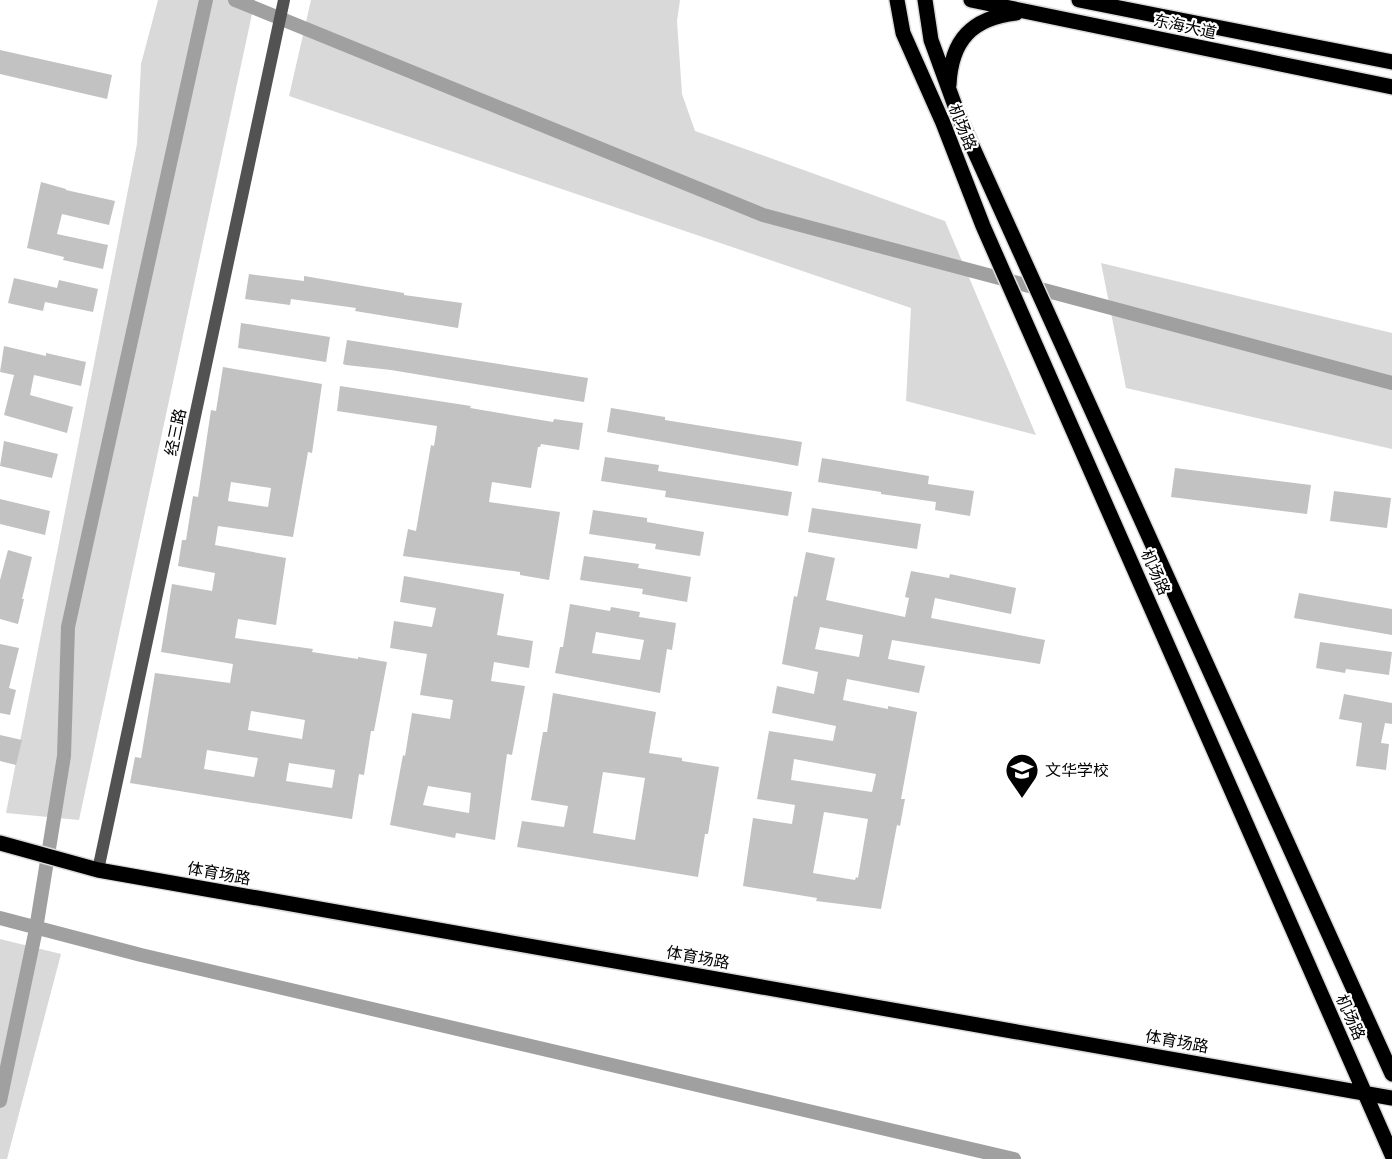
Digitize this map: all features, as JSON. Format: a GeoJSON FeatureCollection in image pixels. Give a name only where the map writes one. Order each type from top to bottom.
{"type":"FeatureCollection","features":[{"type":"Feature","properties":{"kind":"main road","name":"机场路"},"geometry":{"type":"LineString","coordinates":[[897,0],[903,33],[943,123],[983,226],[1392,1155]]}},
{"type":"Feature","properties":{"kind":"main road","name":"机场路"},"geometry":{"type":"LineString","coordinates":[[925,0],[931,40],[959,117],[1392,1074]]}},
{"type":"Feature","properties":{"kind":"main road","name":"东海大道"},"geometry":{"type":"LineString","coordinates":[[971,0],[1392,87]]}},
{"type":"Feature","properties":{"kind":"main road","name":"东海大道"},"geometry":{"type":"LineString","coordinates":[[1079,0],[1392,62]]}},
{"type":"Feature","properties":{"kind":"main road"},"geometry":{"type":"LineString","coordinates":[[949,91],[954,53],[963,36],[982,21],[1026,11]]}},
{"type":"Feature","properties":{"kind":"main road","name":"体育场路"},"geometry":{"type":"LineString","coordinates":[[7,845],[98,870],[1392,1098]]}},
{"type":"Feature","properties":{"kind":"street","name":"经三路"},"geometry":{"type":"LineString","coordinates":[[98,870],[284,0]]}},
{"type":"Feature","properties":{"kind":"shaded area"},"geometry":{"type":"Polygon","coordinates":[[[158,0],[255,0],[79,820],[6,813],[137,144],[141,64],[158,0]]]}},
{"type":"Feature","properties":{"kind":"shaded area"},"geometry":{"type":"Polygon","coordinates":[[[311,0],[680,0],[677,21],[682,94],[695,131],[945,221],[1036,435],[906,401],[911,308],[289,96],[311,0]]]}},
{"type":"Feature","properties":{"kind":"shaded area"},"geometry":{"type":"Polygon","coordinates":[[[1101,263],[1392,333],[1392,449],[1126,388],[1101,263]]]}},
{"type":"Feature","properties":{"kind":"shaded area"},"geometry":{"type":"Polygon","coordinates":[[[0,939],[61,954],[7,1159],[0,1159],[0,939]]]}},
{"type":"Feature","properties":{"kind":"building"},"geometry":{"type":"Polygon","coordinates":[[[0,50],[112,75],[107,99],[0,74],[0,50]]]}},
{"type":"Feature","properties":{"kind":"building"},"geometry":{"type":"Polygon","coordinates":[[[41,182],[115,201],[109,225],[62,214],[57,234],[108,245],[103,269],[63,260],[64,257],[27,248],[41,182]]]}},
{"type":"Feature","properties":{"kind":"building"},"geometry":{"type":"Polygon","coordinates":[[[249,274],[304,281],[304,276],[404,293],[404,295],[462,303],[458,328],[355,311],[356,308],[291,299],[290,305],[245,299],[249,274]]]}},
{"type":"Feature","properties":{"kind":"building"},"geometry":{"type":"Polygon","coordinates":[[[14,278],[57,288],[59,280],[98,289],[93,312],[45,302],[43,311],[8,303],[14,278]]]}},
{"type":"Feature","properties":{"kind":"building"},"geometry":{"type":"Polygon","coordinates":[[[241,323],[330,337],[326,362],[238,348],[241,323]]]}},
{"type":"Feature","properties":{"kind":"building"},"geometry":{"type":"Polygon","coordinates":[[[347,340],[588,378],[584,402],[391,370],[346,365],[343,364],[347,340]]]}},
{"type":"Feature","properties":{"kind":"building"},"geometry":{"type":"Polygon","coordinates":[[[4,346],[86,362],[81,386],[34,375],[30,395],[73,407],[67,433],[4,415],[14,375],[0,372],[4,346]]]}},
{"type":"Feature","properties":{"kind":"building"},"geometry":{"type":"Polygon","coordinates":[[[223,367],[322,384],[312,453],[308,452],[293,537],[218,526],[215,545],[286,558],[276,625],[238,619],[235,638],[313,649],[312,652],[387,662],[374,731],[371,731],[364,775],[359,774],[352,819],[130,783],[135,757],[141,758],[155,673],[230,683],[233,664],[161,652],[172,584],[212,591],[215,573],[178,566],[182,540],[186,540],[193,496],[198,497],[211,410],[216,411],[223,367]],[[231,482],[228,501],[268,507],[271,488],[231,482]],[[251,711],[248,730],[302,739],[305,720],[251,711]],[[207,750],[204,769],[254,777],[258,758],[207,750]],[[289,763],[286,781],[332,788],[335,770],[289,763]]]}},
{"type":"Feature","properties":{"kind":"building"},"geometry":{"type":"Polygon","coordinates":[[[340,386],[471,406],[470,408],[553,422],[554,419],[583,423],[579,450],[541,444],[538,447],[531,488],[492,482],[489,502],[560,512],[549,580],[520,575],[520,572],[403,556],[408,529],[416,531],[431,445],[434,446],[437,426],[337,411],[340,386]]]}},
{"type":"Feature","properties":{"kind":"building"},"geometry":{"type":"Polygon","coordinates":[[[611,408],[665,417],[665,420],[802,442],[798,466],[607,432],[611,408]]]}},
{"type":"Feature","properties":{"kind":"building"},"geometry":{"type":"Polygon","coordinates":[[[4,441],[58,454],[52,478],[0,466],[4,441]]]}},
{"type":"Feature","properties":{"kind":"building"},"geometry":{"type":"Polygon","coordinates":[[[605,457],[659,465],[658,471],[792,492],[788,516],[665,497],[666,491],[601,481],[605,457]]]}},
{"type":"Feature","properties":{"kind":"building"},"geometry":{"type":"Polygon","coordinates":[[[822,458],[929,476],[928,484],[974,491],[970,516],[935,510],[936,502],[818,482],[822,458]]]}},
{"type":"Feature","properties":{"kind":"building"},"geometry":{"type":"Polygon","coordinates":[[[1175,468],[1311,485],[1307,514],[1171,497],[1175,468]]]}},
{"type":"Feature","properties":{"kind":"building"},"geometry":{"type":"Polygon","coordinates":[[[1334,491],[1391,498],[1387,528],[1330,521],[1334,491]]]}},
{"type":"Feature","properties":{"kind":"building"},"geometry":{"type":"Polygon","coordinates":[[[0,499],[50,511],[45,535],[0,524],[0,499]]]}},
{"type":"Feature","properties":{"kind":"building"},"geometry":{"type":"Polygon","coordinates":[[[812,508],[921,524],[917,549],[808,532],[812,508]]]}},
{"type":"Feature","properties":{"kind":"building"},"geometry":{"type":"Polygon","coordinates":[[[593,510],[647,518],[647,522],[704,532],[700,556],[655,549],[656,544],[589,534],[593,510]]]}},
{"type":"Feature","properties":{"kind":"building"},"geometry":{"type":"Polygon","coordinates":[[[8,550],[32,557],[18,624],[0,619],[0,580],[8,550]]]}},
{"type":"Feature","properties":{"kind":"building"},"geometry":{"type":"Polygon","coordinates":[[[806,552],[835,558],[826,600],[905,617],[909,598],[905,597],[911,571],[949,578],[950,574],[1016,588],[1011,614],[935,598],[931,618],[1045,640],[1040,664],[892,640],[888,659],[925,666],[919,693],[847,679],[843,700],[917,712],[901,799],[905,799],[900,826],[897,825],[881,909],[816,901],[817,898],[743,886],[753,818],[792,824],[795,805],[757,799],[769,731],[833,741],[836,726],[772,713],[777,686],[814,694],[818,672],[782,664],[794,596],[797,597],[806,552]],[[820,627],[815,649],[859,657],[863,635],[820,627]],[[794,759],[791,780],[872,792],[876,774],[794,759]],[[824,812],[813,873],[855,880],[856,877],[858,878],[868,819],[824,812]]]}},
{"type":"Feature","properties":{"kind":"building"},"geometry":{"type":"Polygon","coordinates":[[[584,556],[639,564],[638,568],[691,577],[687,602],[642,594],[643,589],[580,580],[584,556]]]}},
{"type":"Feature","properties":{"kind":"building"},"geometry":{"type":"Polygon","coordinates":[[[404,576],[504,594],[497,635],[533,641],[529,668],[494,662],[491,681],[525,686],[512,755],[507,754],[495,840],[456,833],[455,838],[390,825],[412,713],[450,719],[453,700],[420,695],[427,654],[390,648],[394,621],[432,627],[436,608],[400,602],[404,576]],[[428,786],[423,805],[469,813],[471,793],[428,786]]]}},
{"type":"Feature","properties":{"kind":"building"},"geometry":{"type":"Polygon","coordinates":[[[1299,593],[1392,609],[1392,635],[1294,618],[1299,593]]]}},
{"type":"Feature","properties":{"kind":"building"},"geometry":{"type":"Polygon","coordinates":[[[570,604],[610,611],[611,607],[640,612],[639,617],[676,623],[672,650],[667,649],[660,693],[555,673],[560,647],[563,647],[570,604]],[[596,632],[592,653],[640,660],[644,640],[596,632]]]}},
{"type":"Feature","properties":{"kind":"building"},"geometry":{"type":"Polygon","coordinates":[[[1320,642],[1392,652],[1389,675],[1346,669],[1345,673],[1316,668],[1320,642]]]}},
{"type":"Feature","properties":{"kind":"building"},"geometry":{"type":"Polygon","coordinates":[[[0,644],[19,648],[9,688],[16,690],[10,715],[0,713],[0,644]]]}},
{"type":"Feature","properties":{"kind":"building"},"geometry":{"type":"Polygon","coordinates":[[[553,693],[656,712],[649,753],[719,767],[698,877],[517,847],[522,821],[564,827],[568,806],[531,800],[543,732],[547,732],[553,693]],[[603,772],[593,833],[635,840],[645,778],[603,772]]]}},
{"type":"Feature","properties":{"kind":"building"},"geometry":{"type":"Polygon","coordinates":[[[1344,694],[1392,703],[1392,724],[1385,723],[1381,743],[1389,744],[1386,770],[1356,766],[1362,723],[1339,719],[1344,694]]]}},
{"type":"Feature","properties":{"kind":"building"},"geometry":{"type":"Polygon","coordinates":[[[0,735],[22,740],[16,765],[0,761],[0,735]]]}},
{"type":"Feature","properties":{"kind":"waterway"},"geometry":{"type":"LineString","coordinates":[[0,1101],[36,929],[64,756],[68,627],[206,0]]}},
{"type":"Feature","properties":{"kind":"waterway"},"geometry":{"type":"LineString","coordinates":[[235,0],[763,215],[1392,383]]}},
{"type":"Feature","properties":{"kind":"waterway"},"geometry":{"type":"LineString","coordinates":[[0,918],[141,955],[1014,1159]]}},
{"type":"Feature","properties":{"kind":"place","name":"文华学校"},"geometry":{"type":"Point","coordinates":[1022,799]}}]}
